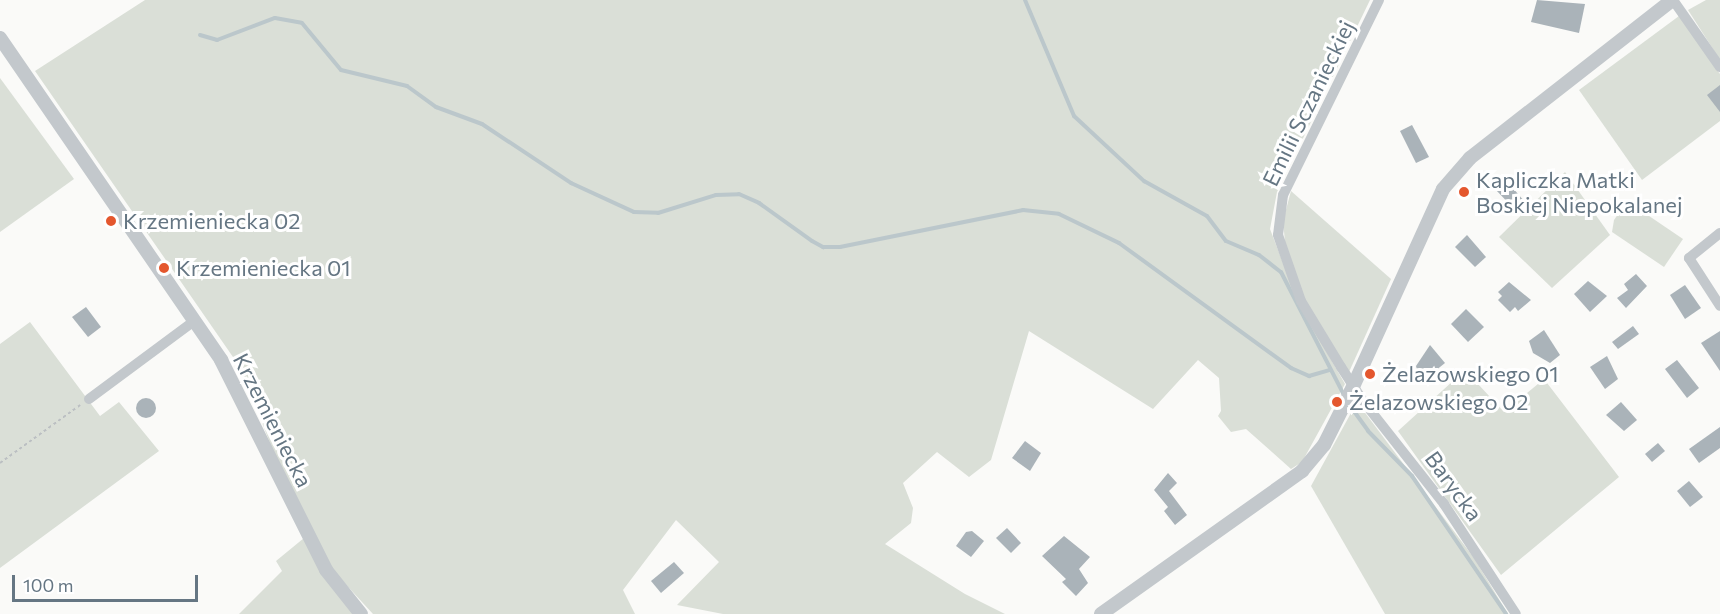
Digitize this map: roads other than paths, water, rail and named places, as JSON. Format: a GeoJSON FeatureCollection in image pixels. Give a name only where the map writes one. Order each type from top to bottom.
{"type":"FeatureCollection","features":[{"type":"Feature","properties":{"kind":"street","name":"Emilii Sczanieckiej"},"geometry":{"type":"LineString","coordinates":[[1352,388],[1301,301],[1278,236],[1282,195],[1379,0]]}},
{"type":"Feature","properties":{"kind":"street"},"geometry":{"type":"LineString","coordinates":[[1101,614],[1286,486],[1315,458],[1352,388],[1443,189],[1470,158],[1672,0],[1720,67]]}},
{"type":"Feature","properties":{"kind":"street","name":"Krzemieniecka"},"geometry":{"type":"LineString","coordinates":[[0,38],[235,384],[327,570],[361,614]]}},
{"type":"Feature","properties":{"kind":"street"},"geometry":{"type":"LineString","coordinates":[[1720,233],[1689,258],[1720,306]]}},
{"type":"Feature","properties":{"kind":"street"},"geometry":{"type":"LineString","coordinates":[[89,399],[194,321]]}},
{"type":"Feature","properties":{"kind":"street","name":"Barycka"},"geometry":{"type":"LineString","coordinates":[[1352,388],[1444,504],[1516,614]]}},
{"type":"Feature","properties":{"kind":"waterway"},"geometry":{"type":"LineString","coordinates":[[1025,0],[1074,116],[1144,181],[1207,216],[1226,241],[1259,255],[1281,272],[1345,397]]}},
{"type":"Feature","properties":{"kind":"waterway"},"geometry":{"type":"LineString","coordinates":[[200,35],[217,40],[275,18],[302,23],[341,70],[407,86],[436,107],[482,124],[571,183],[634,212],[658,213],[716,195],[739,194],[759,203],[823,247],[840,247],[1023,210],[1059,214],[1119,243],[1291,368],[1309,376],[1330,370]]}},
{"type":"Feature","properties":{"kind":"waterway"},"geometry":{"type":"LineString","coordinates":[[1348,403],[1368,431],[1412,476],[1506,614]]}},
{"type":"Feature","properties":{"kind":"place","name":"Kapliczka Matki Boskiej Niepokalanej"},"geometry":{"type":"Point","coordinates":[1464,192]}},
{"type":"Feature","properties":{"kind":"place","name":"Krzemieniecka 02"},"geometry":{"type":"Point","coordinates":[111,221]}},
{"type":"Feature","properties":{"kind":"place","name":"Krzemieniecka 01"},"geometry":{"type":"Point","coordinates":[164,268]}},
{"type":"Feature","properties":{"kind":"place","name":"Żelazowskiego 01"},"geometry":{"type":"Point","coordinates":[1370,374]}},
{"type":"Feature","properties":{"kind":"place","name":"Żelazowskiego 02"},"geometry":{"type":"Point","coordinates":[1337,402]}}]}
